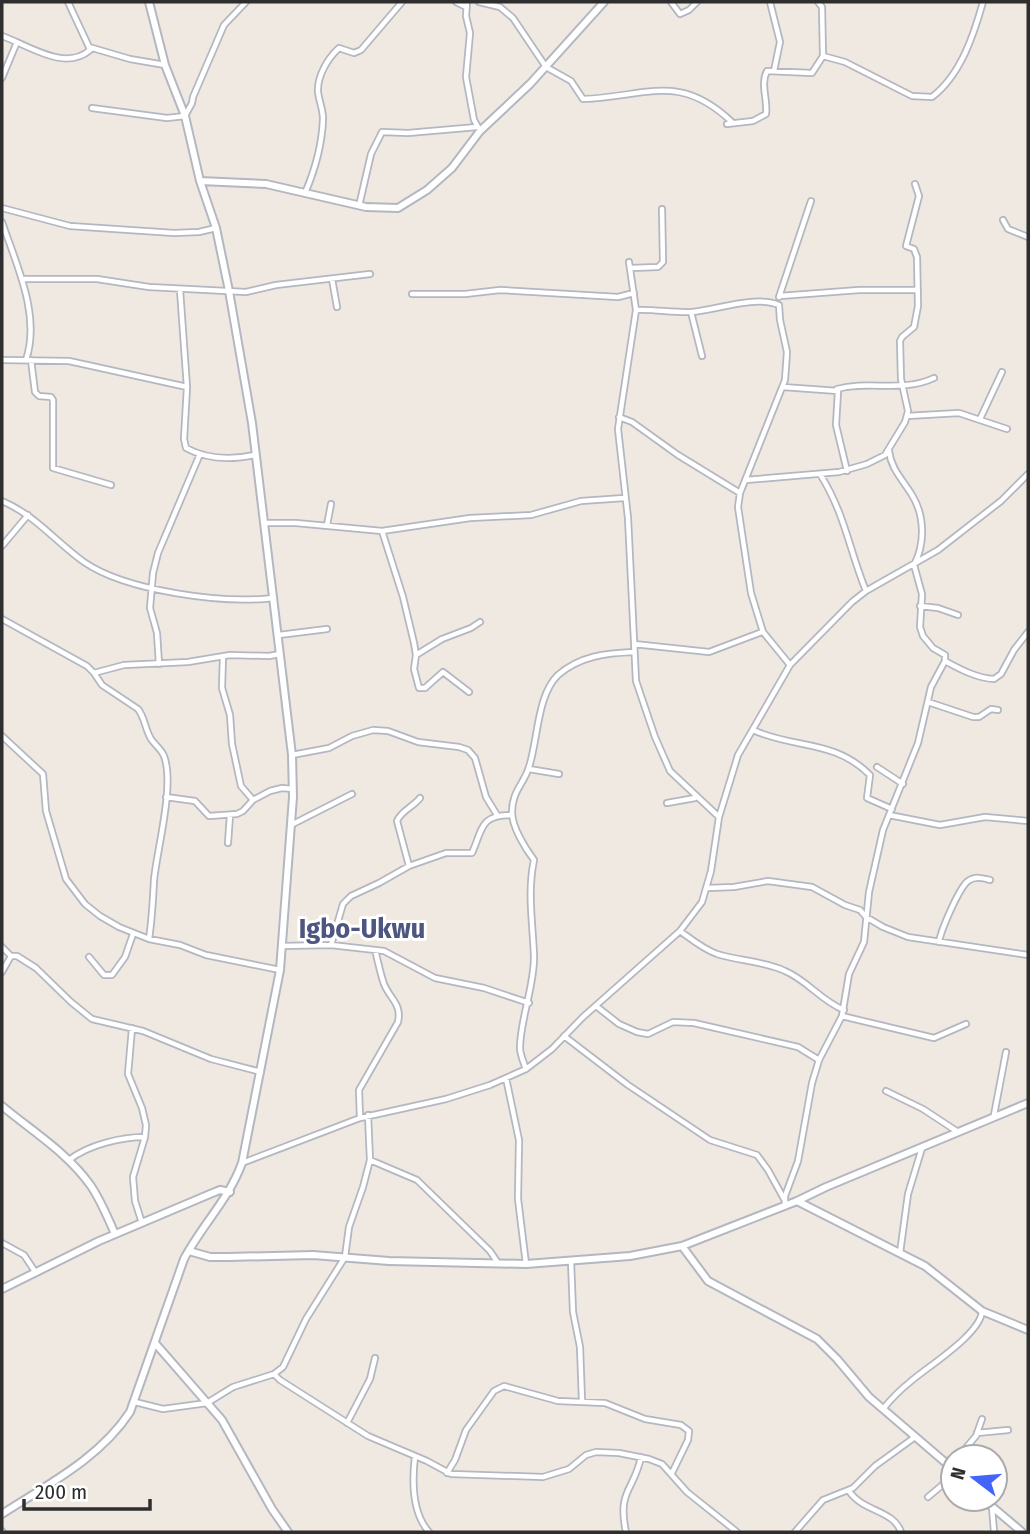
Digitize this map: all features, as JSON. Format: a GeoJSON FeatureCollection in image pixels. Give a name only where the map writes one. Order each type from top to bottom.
{"type":"FeatureCollection","features":[{"type":"Feature","properties":{"kind":"main road"},"geometry":{"type":"LineString","coordinates":[[2,1514],[66,1473],[103,1444],[120,1427],[135,1402],[189,1251],[230,1192],[242,1163],[280,970],[291,825],[292,755],[252,423],[216,228],[200,181],[185,116],[165,65],[149,2]]}},
{"type":"Feature","properties":{"kind":"main road"},"geometry":{"type":"LineString","coordinates":[[200,181],[266,184],[359,206],[398,208],[407,204],[452,168],[479,129],[546,67],[604,2]]}},
{"type":"Feature","properties":{"kind":"main road"},"geometry":{"type":"LineString","coordinates":[[189,1251],[219,1257],[313,1255],[401,1261],[526,1264],[653,1253],[682,1246],[784,1203],[797,1201],[826,1186],[1028,1103]]}},
{"type":"Feature","properties":{"kind":"main road"},"geometry":{"type":"LineString","coordinates":[[2,1106],[69,1160],[91,1186],[115,1234]]}},
{"type":"Feature","properties":{"kind":"main road"},"geometry":{"type":"LineString","coordinates":[[2,1289],[115,1234],[220,1190],[230,1192]]}},
{"type":"Feature","properties":{"kind":"main road"},"geometry":{"type":"LineString","coordinates":[[212,1193],[225,1200]]}},
{"type":"Feature","properties":{"kind":"main road"},"geometry":{"type":"LineString","coordinates":[[797,1201],[936,1273],[982,1311],[1028,1330]]}},
{"type":"Feature","properties":{"kind":"main road"},"geometry":{"type":"LineString","coordinates":[[682,1246],[708,1281],[817,1339],[883,1409],[939,1455]]}},
{"type":"Feature","properties":{"kind":"main road"},"geometry":{"type":"LineString","coordinates":[[155,1343],[230,1434],[288,1532]]}},
{"type":"Feature","properties":{"kind":"main road"},"geometry":{"type":"LineString","coordinates":[[999,1513],[1022,1532]]}},
{"type":"Feature","properties":{"kind":"street"},"geometry":{"type":"LineString","coordinates":[[2,36],[65,60],[82,56],[90,50],[68,2]]}},
{"type":"Feature","properties":{"kind":"street"},"geometry":{"type":"LineString","coordinates":[[92,108],[167,118],[185,116],[224,25],[246,2]]}},
{"type":"Feature","properties":{"kind":"street"},"geometry":{"type":"LineString","coordinates":[[304,194],[315,166],[322,128],[318,86],[325,65],[339,48],[354,53],[360,50],[402,2]]}},
{"type":"Feature","properties":{"kind":"street"},"geometry":{"type":"LineString","coordinates":[[359,206],[371,155],[383,132],[479,129],[474,120],[466,77],[470,33],[466,4],[456,2]]}},
{"type":"Feature","properties":{"kind":"street"},"geometry":{"type":"LineString","coordinates":[[479,2],[499,7],[513,18],[546,67],[571,82],[583,99],[669,89],[710,103],[733,123]]}},
{"type":"Feature","properties":{"kind":"street"},"geometry":{"type":"LineString","coordinates":[[671,2],[680,14],[697,2]]}},
{"type":"Feature","properties":{"kind":"street"},"geometry":{"type":"LineString","coordinates":[[727,124],[753,121],[766,114],[764,79],[767,71],[812,73],[823,56],[822,7],[818,2]]}},
{"type":"Feature","properties":{"kind":"street"},"geometry":{"type":"LineString","coordinates":[[823,56],[845,62],[912,96],[932,97],[939,92],[962,58],[983,2]]}},
{"type":"Feature","properties":{"kind":"street"},"geometry":{"type":"LineString","coordinates":[[773,3],[780,42],[774,71]]}},
{"type":"Feature","properties":{"kind":"street"},"geometry":{"type":"LineString","coordinates":[[2,78],[17,42]]}},
{"type":"Feature","properties":{"kind":"street"},"geometry":{"type":"LineString","coordinates":[[89,47],[130,59],[165,65]]}},
{"type":"Feature","properties":{"kind":"street"},"geometry":{"type":"LineString","coordinates":[[746,480],[847,471],[879,459],[889,451],[907,416],[906,397],[902,387],[900,341],[916,322],[917,257],[915,249],[906,246],[919,195],[915,184]]}},
{"type":"Feature","properties":{"kind":"street"},"geometry":{"type":"LineString","coordinates":[[774,303],[780,296],[811,201]]}},
{"type":"Feature","properties":{"kind":"street"},"geometry":{"type":"LineString","coordinates":[[2,208],[70,226],[174,233],[216,228]]}},
{"type":"Feature","properties":{"kind":"street"},"geometry":{"type":"LineString","coordinates":[[631,268],[658,267],[663,262],[662,209]]}},
{"type":"Feature","properties":{"kind":"street"},"geometry":{"type":"LineString","coordinates":[[1003,220],[1008,229],[1028,237]]}},
{"type":"Feature","properties":{"kind":"street"},"geometry":{"type":"LineString","coordinates":[[2,222],[23,279],[29,324],[28,360],[35,392],[53,400],[53,468],[111,485]]}},
{"type":"Feature","properties":{"kind":"street"},"geometry":{"type":"LineString","coordinates":[[629,262],[636,310],[619,417],[618,440],[628,518],[636,681],[654,737],[670,771],[719,817]]}},
{"type":"Feature","properties":{"kind":"street"},"geometry":{"type":"LineString","coordinates":[[23,279],[97,279],[180,290],[246,292],[276,285],[369,274]]}},
{"type":"Feature","properties":{"kind":"street"},"geometry":{"type":"LineString","coordinates":[[332,279],[337,307]]}},
{"type":"Feature","properties":{"kind":"street"},"geometry":{"type":"LineString","coordinates":[[180,290],[187,387],[184,444],[186,448],[200,454],[227,459],[255,455]]}},
{"type":"Feature","properties":{"kind":"street"},"geometry":{"type":"LineString","coordinates":[[412,295],[465,294],[490,290],[618,296],[635,293]]}},
{"type":"Feature","properties":{"kind":"street"},"geometry":{"type":"LineString","coordinates":[[780,296],[859,290],[918,290]]}},
{"type":"Feature","properties":{"kind":"street"},"geometry":{"type":"LineString","coordinates":[[636,310],[691,312],[774,303],[780,308],[787,352],[783,387],[740,493],[739,520],[751,593],[763,632],[790,665]]}},
{"type":"Feature","properties":{"kind":"street"},"geometry":{"type":"LineString","coordinates":[[691,312],[702,356]]}},
{"type":"Feature","properties":{"kind":"street"},"geometry":{"type":"LineString","coordinates":[[2,360],[79,362],[187,387]]}},
{"type":"Feature","properties":{"kind":"street"},"geometry":{"type":"LineString","coordinates":[[979,420],[1002,372]]}},
{"type":"Feature","properties":{"kind":"street"},"geometry":{"type":"LineString","coordinates":[[783,387],[836,390],[846,387],[902,387],[918,385],[934,377]]}},
{"type":"Feature","properties":{"kind":"street"},"geometry":{"type":"LineString","coordinates":[[836,390],[839,393],[836,425],[847,471]]}},
{"type":"Feature","properties":{"kind":"street"},"geometry":{"type":"LineString","coordinates":[[907,416],[959,413],[1007,429]]}},
{"type":"Feature","properties":{"kind":"street"},"geometry":{"type":"LineString","coordinates":[[619,417],[632,422],[678,455],[740,493]]}},
{"type":"Feature","properties":{"kind":"street"},"geometry":{"type":"LineString","coordinates":[[889,451],[893,467],[913,495],[919,510],[920,553],[914,565],[922,594],[920,627],[926,643],[945,658],[977,676],[990,679],[999,678],[1014,650],[1028,632]]}},
{"type":"Feature","properties":{"kind":"street"},"geometry":{"type":"LineString","coordinates":[[159,664],[157,634],[150,608],[150,587],[158,552],[200,454]]}},
{"type":"Feature","properties":{"kind":"street"},"geometry":{"type":"LineString","coordinates":[[820,474],[841,511],[866,591]]}},
{"type":"Feature","properties":{"kind":"street"},"geometry":{"type":"LineString","coordinates":[[242,1163],[309,1135],[368,1115],[446,1099],[506,1078],[526,1069],[564,1036],[680,930],[702,902],[708,888],[719,817],[738,755],[790,665],[835,617],[866,591],[914,565],[1001,501],[1028,474]]}},
{"type":"Feature","properties":{"kind":"street"},"geometry":{"type":"LineString","coordinates":[[264,523],[382,530],[470,518],[531,515],[581,501],[624,498]]}},
{"type":"Feature","properties":{"kind":"street"},"geometry":{"type":"LineString","coordinates":[[2,501],[27,515],[92,567],[150,587],[207,598],[273,598]]}},
{"type":"Feature","properties":{"kind":"street"},"geometry":{"type":"LineString","coordinates":[[327,526],[331,505]]}},
{"type":"Feature","properties":{"kind":"street"},"geometry":{"type":"LineString","coordinates":[[2,546],[27,515]]}},
{"type":"Feature","properties":{"kind":"street"},"geometry":{"type":"LineString","coordinates":[[382,530],[403,597],[416,655],[414,669],[419,688],[425,688],[443,672],[469,692]]}},
{"type":"Feature","properties":{"kind":"street"},"geometry":{"type":"LineString","coordinates":[[920,606],[938,608],[958,615]]}},
{"type":"Feature","properties":{"kind":"street"},"geometry":{"type":"LineString","coordinates":[[2,619],[87,666],[102,685],[138,709],[143,715],[147,732],[164,755],[166,797],[149,939]]}},
{"type":"Feature","properties":{"kind":"street"},"geometry":{"type":"LineString","coordinates":[[416,655],[442,639],[480,622]]}},
{"type":"Feature","properties":{"kind":"street"},"geometry":{"type":"LineString","coordinates":[[279,635],[327,629]]}},
{"type":"Feature","properties":{"kind":"street"},"geometry":{"type":"LineString","coordinates":[[634,644],[709,652],[763,632]]}},
{"type":"Feature","properties":{"kind":"street"},"geometry":{"type":"LineString","coordinates":[[526,1069],[520,1050],[534,957],[530,879],[534,860],[526,849],[512,815],[516,789],[529,769],[548,689],[558,675],[586,658],[634,652]]}},
{"type":"Feature","properties":{"kind":"street"},"geometry":{"type":"LineString","coordinates":[[94,673],[124,665],[280,654]]}},
{"type":"Feature","properties":{"kind":"street"},"geometry":{"type":"LineString","coordinates":[[223,656],[222,688],[230,715],[232,744],[241,786],[253,800]]}},
{"type":"Feature","properties":{"kind":"street"},"geometry":{"type":"LineString","coordinates":[[784,1203],[798,1161],[812,1083],[819,1060],[843,1013],[849,974],[864,942],[874,868],[888,815],[918,743],[931,687],[945,658],[952,656]]}},
{"type":"Feature","properties":{"kind":"street"},"geometry":{"type":"LineString","coordinates":[[928,702],[973,717],[979,717],[991,709],[998,710]]}},
{"type":"Feature","properties":{"kind":"street"},"geometry":{"type":"LineString","coordinates":[[292,755],[329,747],[373,730],[388,731],[418,743],[460,747],[468,750],[475,758],[486,797],[497,815]]}},
{"type":"Feature","properties":{"kind":"street"},"geometry":{"type":"LineString","coordinates":[[753,730],[831,749],[844,755],[870,775],[867,798],[892,809]]}},
{"type":"Feature","properties":{"kind":"street"},"geometry":{"type":"LineString","coordinates":[[2,736],[43,774],[46,811],[66,879],[73,890],[100,916],[133,934],[149,939],[180,945],[206,955],[280,970]]}},
{"type":"Feature","properties":{"kind":"street"},"geometry":{"type":"LineString","coordinates":[[877,767],[903,784]]}},
{"type":"Feature","properties":{"kind":"street"},"geometry":{"type":"LineString","coordinates":[[529,769],[559,774]]}},
{"type":"Feature","properties":{"kind":"street"},"geometry":{"type":"LineString","coordinates":[[166,797],[195,801],[209,817],[243,811],[253,800],[275,789],[293,789]]}},
{"type":"Feature","properties":{"kind":"street"},"geometry":{"type":"LineString","coordinates":[[291,825],[352,794]]}},
{"type":"Feature","properties":{"kind":"street"},"geometry":{"type":"LineString","coordinates":[[667,803],[696,797]]}},
{"type":"Feature","properties":{"kind":"street"},"geometry":{"type":"LineString","coordinates":[[409,866],[397,821],[401,814],[411,809],[420,798]]}},
{"type":"Feature","properties":{"kind":"street"},"geometry":{"type":"LineString","coordinates":[[228,843],[230,815]]}},
{"type":"Feature","properties":{"kind":"street"},"geometry":{"type":"LineString","coordinates":[[331,945],[343,904],[351,896],[409,866],[446,853],[472,853],[484,824],[497,815],[512,815]]}},
{"type":"Feature","properties":{"kind":"street"},"geometry":{"type":"LineString","coordinates":[[888,815],[940,825],[985,817],[1028,821]]}},
{"type":"Feature","properties":{"kind":"street"},"geometry":{"type":"LineString","coordinates":[[939,942],[944,924],[966,883],[975,878],[990,880]]}},
{"type":"Feature","properties":{"kind":"street"},"geometry":{"type":"LineString","coordinates":[[708,888],[768,881],[812,887],[860,910],[866,918],[894,932],[918,939],[1028,955]]}},
{"type":"Feature","properties":{"kind":"street"},"geometry":{"type":"LineString","coordinates":[[680,930],[716,954],[776,967],[792,974],[843,1013],[934,1038],[967,1024]]}},
{"type":"Feature","properties":{"kind":"street"},"geometry":{"type":"LineString","coordinates":[[89,957],[104,975],[112,975],[125,957],[133,934]]}},
{"type":"Feature","properties":{"kind":"street"},"geometry":{"type":"LineString","coordinates":[[282,946],[331,945],[384,951],[435,978],[484,988],[529,1003]]}},
{"type":"Feature","properties":{"kind":"street"},"geometry":{"type":"LineString","coordinates":[[2,947],[10,956],[17,956],[36,968],[92,1019],[132,1028],[171,1041],[211,1059],[262,1072]]}},
{"type":"Feature","properties":{"kind":"street"},"geometry":{"type":"LineString","coordinates":[[360,1118],[359,1090],[390,1036],[399,1014],[397,1003],[384,983],[375,950]]}},
{"type":"Feature","properties":{"kind":"street"},"geometry":{"type":"LineString","coordinates":[[2,972],[10,956]]}},
{"type":"Feature","properties":{"kind":"street"},"geometry":{"type":"LineString","coordinates":[[596,1006],[620,1024],[637,1032],[648,1034],[673,1022],[694,1023],[798,1047],[819,1060]]}},
{"type":"Feature","properties":{"kind":"street"},"geometry":{"type":"LineString","coordinates":[[132,1028],[128,1074],[142,1108],[145,1138],[133,1177],[135,1201],[142,1224]]}},
{"type":"Feature","properties":{"kind":"street"},"geometry":{"type":"LineString","coordinates":[[564,1036],[628,1085],[710,1140],[757,1154],[784,1203]]}},
{"type":"Feature","properties":{"kind":"street"},"geometry":{"type":"LineString","coordinates":[[994,1115],[1006,1052]]}},
{"type":"Feature","properties":{"kind":"street"},"geometry":{"type":"LineString","coordinates":[[506,1078],[519,1140],[518,1199],[526,1264]]}},
{"type":"Feature","properties":{"kind":"street"},"geometry":{"type":"LineString","coordinates":[[886,1091],[923,1109],[958,1132]]}},
{"type":"Feature","properties":{"kind":"street"},"geometry":{"type":"LineString","coordinates":[[135,1402],[163,1409],[207,1403],[233,1387],[274,1374],[289,1358],[306,1319],[345,1257],[349,1227],[370,1160],[368,1115]]}},
{"type":"Feature","properties":{"kind":"street"},"geometry":{"type":"LineString","coordinates":[[69,1160],[85,1150],[124,1139],[145,1138]]}},
{"type":"Feature","properties":{"kind":"street"},"geometry":{"type":"LineString","coordinates":[[900,1253],[908,1194],[922,1148]]}},
{"type":"Feature","properties":{"kind":"street"},"geometry":{"type":"LineString","coordinates":[[370,1160],[417,1180],[498,1263]]}},
{"type":"Feature","properties":{"kind":"street"},"geometry":{"type":"LineString","coordinates":[[2,1243],[24,1255],[36,1273]]}},
{"type":"Feature","properties":{"kind":"street"},"geometry":{"type":"LineString","coordinates":[[571,1261],[573,1312],[580,1347],[582,1401]]}},
{"type":"Feature","properties":{"kind":"street"},"geometry":{"type":"LineString","coordinates":[[883,1409],[895,1394],[969,1334],[978,1324],[982,1311]]}},
{"type":"Feature","properties":{"kind":"street"},"geometry":{"type":"LineString","coordinates":[[347,1423],[370,1379],[374,1358]]}},
{"type":"Feature","properties":{"kind":"street"},"geometry":{"type":"LineString","coordinates":[[274,1374],[368,1436],[447,1473],[460,1476],[543,1477],[569,1469],[591,1453],[618,1452],[662,1464],[692,1497],[737,1532]]}},
{"type":"Feature","properties":{"kind":"street"},"geometry":{"type":"LineString","coordinates":[[447,1473],[456,1460],[466,1430],[498,1388],[504,1387],[558,1401],[605,1403],[645,1419],[686,1428],[689,1431],[688,1440],[672,1473]]}},
{"type":"Feature","properties":{"kind":"street"},"geometry":{"type":"LineString","coordinates":[[969,1443],[977,1433],[982,1419]]}},
{"type":"Feature","properties":{"kind":"street"},"geometry":{"type":"LineString","coordinates":[[977,1433],[1008,1430]]}},
{"type":"Feature","properties":{"kind":"street"},"geometry":{"type":"LineString","coordinates":[[794,1532],[823,1500],[849,1491],[875,1466],[916,1437]]}},
{"type":"Feature","properties":{"kind":"street"},"geometry":{"type":"LineString","coordinates":[[415,1456],[413,1477],[419,1516],[429,1532]]}},
{"type":"Feature","properties":{"kind":"street"},"geometry":{"type":"LineString","coordinates":[[626,1532],[623,1503],[641,1457]]}},
{"type":"Feature","properties":{"kind":"street"},"geometry":{"type":"LineString","coordinates":[[928,1497],[939,1488]]}},
{"type":"Feature","properties":{"kind":"street"},"geometry":{"type":"LineString","coordinates":[[849,1491],[868,1508],[894,1519],[901,1532]]}},
{"type":"Feature","properties":{"kind":"street"},"geometry":{"type":"LineString","coordinates":[[992,1513],[994,1532]]}},
{"type":"Feature","properties":{"kind":"district","name":"Igbo-Ukwu"},"geometry":{"type":"Point","coordinates":[362,928]}}]}
